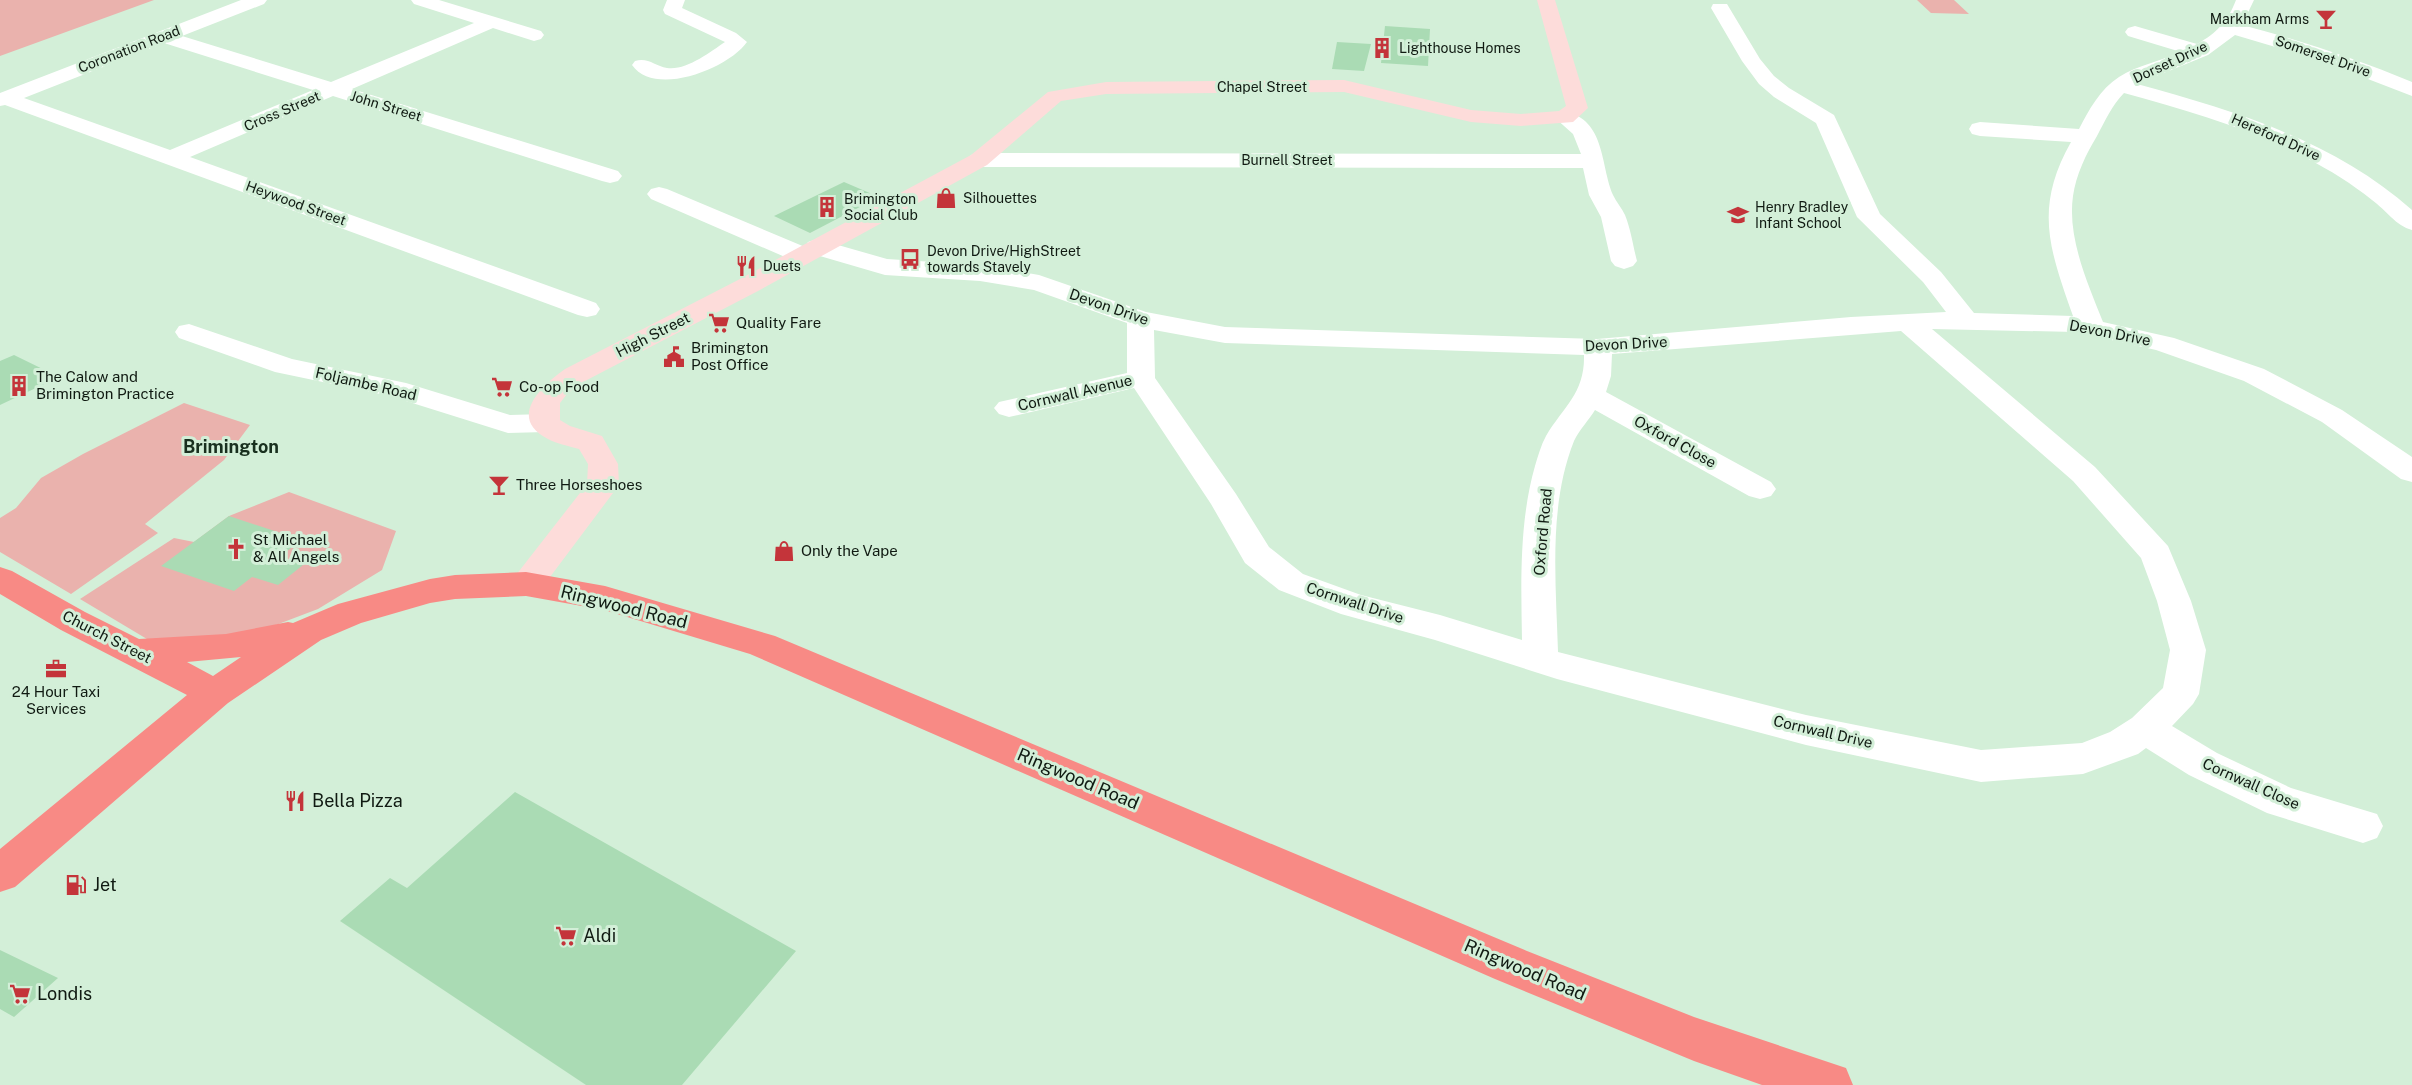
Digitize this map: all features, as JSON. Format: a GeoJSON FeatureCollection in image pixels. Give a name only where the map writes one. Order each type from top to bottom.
{"type":"FeatureCollection","features":[{"type":"Feature","properties":{"kind":"highway","name":"Church Street"},"geometry":{"type":"LineString","coordinates":[[0,579],[73,621],[215,693]]}},
{"type":"Feature","properties":{"kind":"highway","name":"Ringwood Road"},"geometry":{"type":"LineString","coordinates":[[0,874],[215,693],[308,631],[350,613],[430,591],[456,587],[526,584],[605,598],[762,645],[1533,974],[1694,1039],[1830,1085]]}},
{"type":"Feature","properties":{"kind":"highway","name":"Ringwood Road"},"geometry":{"type":"LineString","coordinates":[[137,652],[226,647],[308,631]]}},
{"type":"Feature","properties":{"kind":"street","name":"Coronation Road"},"geometry":{"type":"LineString","coordinates":[[2,99],[258,0]]}},
{"type":"Feature","properties":{"kind":"street"},"geometry":{"type":"LineString","coordinates":[[420,0],[534,35]]}},
{"type":"Feature","properties":{"kind":"street"},"geometry":{"type":"LineString","coordinates":[[667,74],[690,69],[728,51],[737,42],[729,36],[682,18],[672,10],[676,0]]}},
{"type":"Feature","properties":{"kind":"street"},"geometry":{"type":"LineString","coordinates":[[1546,0],[1577,108],[1565,117],[1584,130],[1595,161],[1601,196],[1611,212],[1624,261]]}},
{"type":"Feature","properties":{"kind":"street"},"geometry":{"type":"LineString","coordinates":[[2232,28],[2242,15],[2245,0]]}},
{"type":"Feature","properties":{"kind":"street"},"geometry":{"type":"LineString","coordinates":[[1720,8],[1760,74],[1776,89],[1818,112],[1826,120],[1869,217],[1932,277],[1967,321]]}},
{"type":"Feature","properties":{"kind":"street","name":"Cross Street"},"geometry":{"type":"LineString","coordinates":[[170,158],[492,22]]}},
{"type":"Feature","properties":{"kind":"street","name":"Dorset Drive"},"geometry":{"type":"LineString","coordinates":[[2091,327],[2076,288],[2061,228],[2060,196],[2070,163],[2106,99],[2132,78],[2171,65],[2198,51],[2232,28]]}},
{"type":"Feature","properties":{"kind":"street","name":"Somerset Drive"},"geometry":{"type":"LineString","coordinates":[[2232,28],[2297,46],[2378,75],[2412,90]]}},
{"type":"Feature","properties":{"kind":"street"},"geometry":{"type":"LineString","coordinates":[[2135,32],[2198,51]]}},
{"type":"Feature","properties":{"kind":"street","name":"John Street"},"geometry":{"type":"LineString","coordinates":[[161,36],[610,176]]}},
{"type":"Feature","properties":{"kind":"street"},"geometry":{"type":"LineString","coordinates":[[642,65],[694,82]]}},
{"type":"Feature","properties":{"kind":"street"},"geometry":{"type":"LineString","coordinates":[[2378,75],[2412,69]]}},
{"type":"Feature","properties":{"kind":"street","name":"Chapel Street"},"geometry":{"type":"LineString","coordinates":[[979,160],[1055,96],[1106,88],[1344,86],[1471,116],[1521,120],[1565,117]]}},
{"type":"Feature","properties":{"kind":"street","name":"Hereford Drive"},"geometry":{"type":"LineString","coordinates":[[2122,86],[2229,116],[2319,156],[2400,210],[2412,223]]}},
{"type":"Feature","properties":{"kind":"street","name":"Heywood Street"},"geometry":{"type":"LineString","coordinates":[[2,99],[587,309]]}},
{"type":"Feature","properties":{"kind":"street"},"geometry":{"type":"LineString","coordinates":[[1980,129],[2085,136]]}},
{"type":"Feature","properties":{"kind":"street","name":"Burnell Street"},"geometry":{"type":"LineString","coordinates":[[979,160],[1595,161]]}},
{"type":"Feature","properties":{"kind":"street","name":"High Street"},"geometry":{"type":"LineString","coordinates":[[545,423],[545,402],[557,388],[575,375],[673,325],[979,160]]}},
{"type":"Feature","properties":{"kind":"street"},"geometry":{"type":"LineString","coordinates":[[659,194],[809,251]]}},
{"type":"Feature","properties":{"kind":"street","name":"Devon Drive"},"geometry":{"type":"LineString","coordinates":[[809,251],[885,267],[980,273],[1039,283],[1140,319],[1225,335],[1597,347],[1851,325],[1967,321],[2076,324],[2163,344],[2254,375],[2332,416],[2412,472]]}},
{"type":"Feature","properties":{"kind":"street"},"geometry":{"type":"LineString","coordinates":[[1140,319],[1141,378]]}},
{"type":"Feature","properties":{"kind":"street","name":"Cornwall Drive"},"geometry":{"type":"LineString","coordinates":[[1141,378],[1225,501],[1257,555],[1291,582],[1353,605],[1806,730],[1981,766],[2083,758],[2124,743],[2145,729],[2180,694],[2188,650],[2174,601],[2156,554],[2084,474],[1908,323]]}},
{"type":"Feature","properties":{"kind":"street","name":"Foljambe Road"},"geometry":{"type":"LineString","coordinates":[[189,332],[285,366],[396,389],[508,424],[545,423]]}},
{"type":"Feature","properties":{"kind":"street","name":"Oxford Road"},"geometry":{"type":"LineString","coordinates":[[1540,658],[1539,563],[1543,496],[1560,438],[1597,382],[1600,360],[1597,347]]}},
{"type":"Feature","properties":{"kind":"street","name":"Cornwall Avenue"},"geometry":{"type":"LineString","coordinates":[[1008,408],[1141,378]]}},
{"type":"Feature","properties":{"kind":"street","name":"Oxford Close"},"geometry":{"type":"LineString","coordinates":[[1589,395],[1760,489]]}},
{"type":"Feature","properties":{"kind":"street"},"geometry":{"type":"LineString","coordinates":[[526,584],[603,485],[603,464],[591,443],[559,433],[545,423]]}},
{"type":"Feature","properties":{"kind":"street","name":"Cornwall Close"},"geometry":{"type":"LineString","coordinates":[[2145,729],[2203,764],[2281,801],[2363,826]]}},
{"type":"Feature","properties":{"kind":"shaded area"},"geometry":{"type":"Polygon","coordinates":[[[0,0],[154,0],[0,56],[0,0]]]}},
{"type":"Feature","properties":{"kind":"shaded area"},"geometry":{"type":"Polygon","coordinates":[[[1917,0],[1954,0],[1969,14],[1931,13],[1917,0]]]}},
{"type":"Feature","properties":{"kind":"shaded area"},"geometry":{"type":"Polygon","coordinates":[[[184,403],[250,425],[224,460],[145,524],[158,533],[71,594],[0,552],[0,518],[16,508],[41,478],[184,403]]]}},
{"type":"Feature","properties":{"kind":"shaded area"},"geometry":{"type":"Polygon","coordinates":[[[289,492],[396,531],[382,570],[318,609],[260,631],[162,648],[80,599],[174,538],[194,542],[229,516],[289,492]]]}},
{"type":"Feature","properties":{"kind":"building"},"geometry":{"type":"Polygon","coordinates":[[[1385,26],[1430,29],[1428,66],[1381,63],[1385,26]]]}},
{"type":"Feature","properties":{"kind":"building"},"geometry":{"type":"Polygon","coordinates":[[[1337,42],[1371,44],[1364,71],[1332,69],[1337,42]]]}},
{"type":"Feature","properties":{"kind":"building","name":"Brimington Social Club"},"geometry":{"type":"Polygon","coordinates":[[[844,182],[879,197],[810,233],[774,216],[844,182]]]}},
{"type":"Feature","properties":{"kind":"building","name":"The Calow and Brimington Practice"},"geometry":{"type":"Polygon","coordinates":[[[14,355],[59,377],[0,405],[0,361],[14,355]]]}},
{"type":"Feature","properties":{"kind":"building","name":"St Michael & All Angels"},"geometry":{"type":"Polygon","coordinates":[[[229,516],[302,540],[279,557],[303,565],[278,585],[252,577],[234,591],[161,566],[229,516]]]}},
{"type":"Feature","properties":{"kind":"building","name":"Aldi"},"geometry":{"type":"Polygon","coordinates":[[[515,792],[796,951],[682,1085],[586,1085],[340,921],[390,878],[407,888],[515,792]]]}},
{"type":"Feature","properties":{"kind":"building","name":"Londis"},"geometry":{"type":"Polygon","coordinates":[[[0,950],[58,978],[14,1017],[0,1009],[0,950]]]}},
{"type":"Feature","properties":{"kind":"place","name":"Markham Arms"},"geometry":{"type":"Point","coordinates":[2326,19]}},
{"type":"Feature","properties":{"kind":"place","name":"Lighthouse Homes"},"geometry":{"type":"Point","coordinates":[1382,48]}},
{"type":"Feature","properties":{"kind":"place","name":"Silhouettes"},"geometry":{"type":"Point","coordinates":[946,198]}},
{"type":"Feature","properties":{"kind":"place","name":"Brimington Social Club"},"geometry":{"type":"Point","coordinates":[827,207]}},
{"type":"Feature","properties":{"kind":"place","name":"Henry Bradley Infant School"},"geometry":{"type":"Point","coordinates":[1738,215]}},
{"type":"Feature","properties":{"kind":"place","name":"Devon Drive/HighStreet towards Stavely"},"geometry":{"type":"Point","coordinates":[910,259]}},
{"type":"Feature","properties":{"kind":"place","name":"Duets"},"geometry":{"type":"Point","coordinates":[746,266]}},
{"type":"Feature","properties":{"kind":"place","name":"Quality Fare"},"geometry":{"type":"Point","coordinates":[719,323]}},
{"type":"Feature","properties":{"kind":"place","name":"Brimington Post Office"},"geometry":{"type":"Point","coordinates":[674,357]}},
{"type":"Feature","properties":{"kind":"place","name":"The Calow and Brimington Practice"},"geometry":{"type":"Point","coordinates":[19,386]}},
{"type":"Feature","properties":{"kind":"place","name":"Co-op Food"},"geometry":{"type":"Point","coordinates":[502,387]}},
{"type":"Feature","properties":{"kind":"place","name":"Three Horseshoes"},"geometry":{"type":"Point","coordinates":[499,485]}},
{"type":"Feature","properties":{"kind":"place","name":"St Michael & All Angels"},"geometry":{"type":"Point","coordinates":[236,549]}},
{"type":"Feature","properties":{"kind":"place","name":"Only the Vape"},"geometry":{"type":"Point","coordinates":[784,551]}},
{"type":"Feature","properties":{"kind":"place","name":"24 Hour Taxi Services"},"geometry":{"type":"Point","coordinates":[56,669]}},
{"type":"Feature","properties":{"kind":"place","name":"Bella Pizza"},"geometry":{"type":"Point","coordinates":[295,801]}},
{"type":"Feature","properties":{"kind":"place","name":"Jet"},"geometry":{"type":"Point","coordinates":[76,885]}},
{"type":"Feature","properties":{"kind":"place","name":"Aldi"},"geometry":{"type":"Point","coordinates":[566,936]}},
{"type":"Feature","properties":{"kind":"place","name":"Londis"},"geometry":{"type":"Point","coordinates":[20,994]}},
{"type":"Feature","properties":{"kind":"district","name":"Brimington"},"geometry":{"type":"Point","coordinates":[231,447]}}]}
